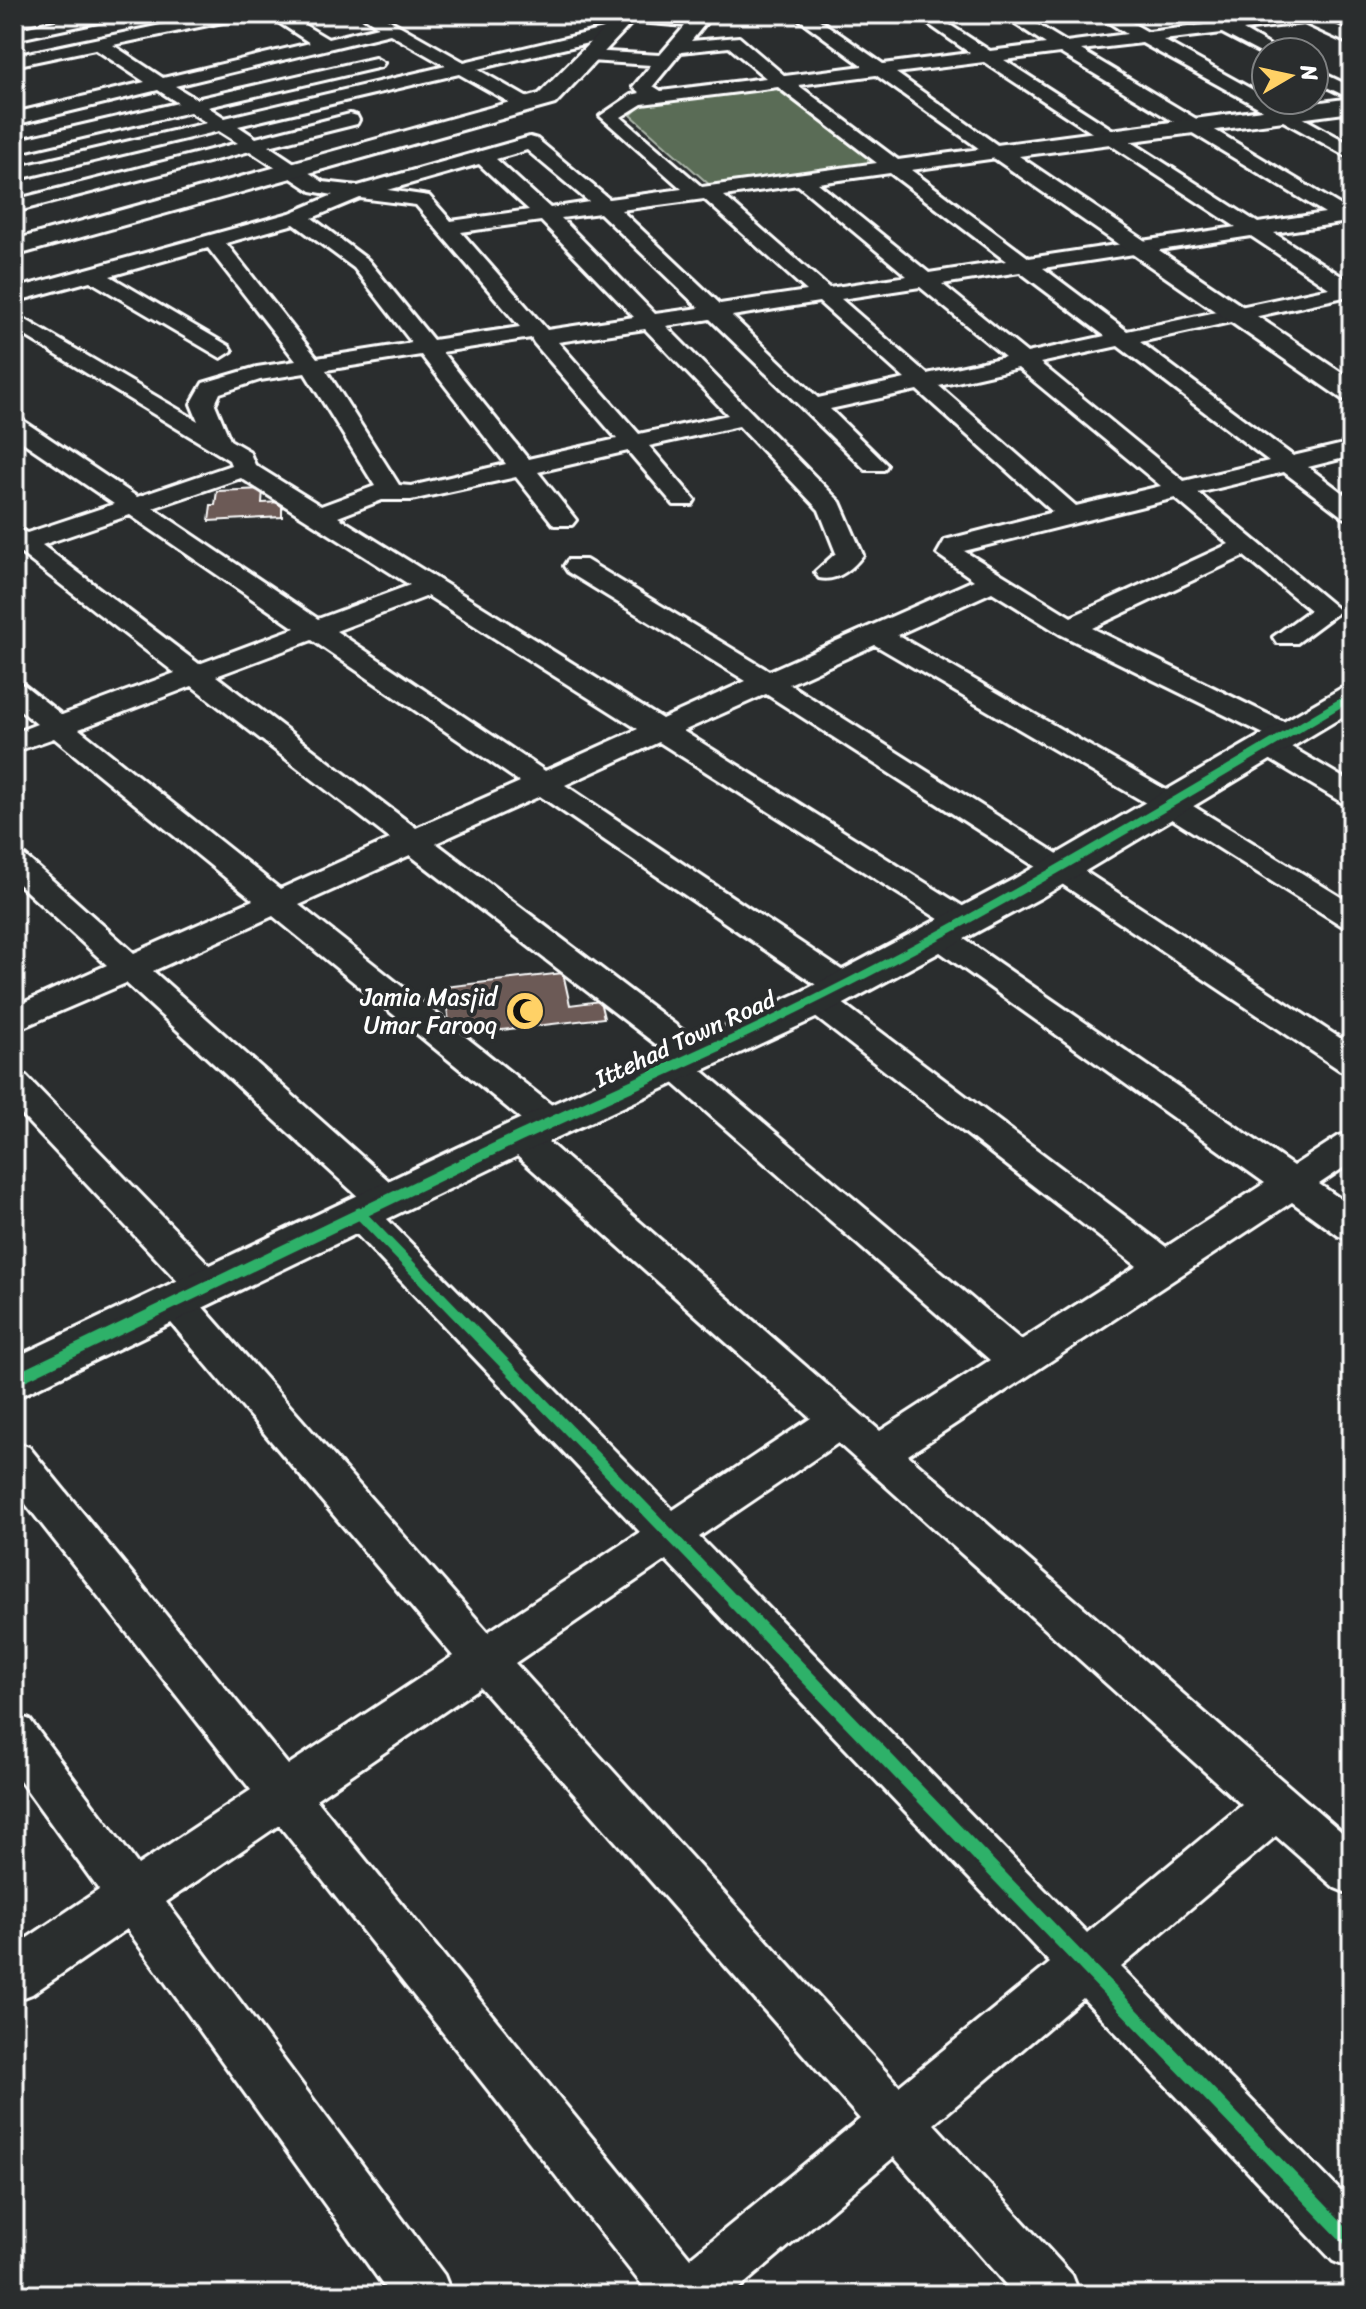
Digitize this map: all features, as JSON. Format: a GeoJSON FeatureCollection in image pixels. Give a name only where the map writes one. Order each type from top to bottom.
{"type":"FeatureCollection","features":[{"type":"Feature","properties":{"kind":"street"},"geometry":{"type":"LineString","coordinates":[[35,14],[52,27]]}},
{"type":"Feature","properties":{"kind":"street"},"geometry":{"type":"LineString","coordinates":[[14,35],[112,14]]}},
{"type":"Feature","properties":{"kind":"street"},"geometry":{"type":"LineString","coordinates":[[132,14],[219,70]]}},
{"type":"Feature","properties":{"kind":"street"},"geometry":{"type":"LineString","coordinates":[[14,61],[237,14]]}},
{"type":"Feature","properties":{"kind":"street"},"geometry":{"type":"LineString","coordinates":[[274,14],[325,45]]}},
{"type":"Feature","properties":{"kind":"street"},"geometry":{"type":"LineString","coordinates":[[366,14],[527,105]]}},
{"type":"Feature","properties":{"kind":"street"},"geometry":{"type":"LineString","coordinates":[[800,14],[1352,393]]}},
{"type":"Feature","properties":{"kind":"street"},"geometry":{"type":"LineString","coordinates":[[922,14],[1350,291]]}},
{"type":"Feature","properties":{"kind":"street"},"geometry":{"type":"LineString","coordinates":[[1008,14],[1349,217]]}},
{"type":"Feature","properties":{"kind":"street"},"geometry":{"type":"LineString","coordinates":[[1104,14],[1250,95]]}},
{"type":"Feature","properties":{"kind":"street"},"geometry":{"type":"LineString","coordinates":[[1200,14],[1250,40]]}},
{"type":"Feature","properties":{"kind":"street"},"geometry":{"type":"LineString","coordinates":[[1071,515],[823,295],[609,116],[637,99],[657,96],[1335,14]]}},
{"type":"Feature","properties":{"kind":"street"},"geometry":{"type":"LineString","coordinates":[[1303,16],[1352,40]]}},
{"type":"Feature","properties":{"kind":"street"},"geometry":{"type":"LineString","coordinates":[[14,174],[463,68],[623,21],[702,18]]}},
{"type":"Feature","properties":{"kind":"street"},"geometry":{"type":"LineString","coordinates":[[657,96],[642,87],[702,18]]}},
{"type":"Feature","properties":{"kind":"street"},"geometry":{"type":"LineString","coordinates":[[14,248],[547,99],[623,21]]}},
{"type":"Feature","properties":{"kind":"street"},"geometry":{"type":"LineString","coordinates":[[14,119],[392,29]]}},
{"type":"Feature","properties":{"kind":"street"},"geometry":{"type":"LineString","coordinates":[[589,56],[670,55],[733,41],[781,81],[1352,512]]}},
{"type":"Feature","properties":{"kind":"street"},"geometry":{"type":"LineString","coordinates":[[99,44],[318,187],[422,200],[683,500]]}},
{"type":"Feature","properties":{"kind":"street"},"geometry":{"type":"LineString","coordinates":[[14,147],[460,44]]}},
{"type":"Feature","properties":{"kind":"street"},"geometry":{"type":"LineString","coordinates":[[98,68],[155,55]]}},
{"type":"Feature","properties":{"kind":"street"},"geometry":{"type":"LineString","coordinates":[[1330,82],[1352,94]]}},
{"type":"Feature","properties":{"kind":"street"},"geometry":{"type":"LineString","coordinates":[[461,91],[491,83]]}},
{"type":"Feature","properties":{"kind":"street"},"geometry":{"type":"LineString","coordinates":[[1330,108],[1352,105]]}},
{"type":"Feature","properties":{"kind":"street"},"geometry":{"type":"LineString","coordinates":[[14,206],[372,114]]}},
{"type":"Feature","properties":{"kind":"street"},"geometry":{"type":"LineString","coordinates":[[446,228],[1269,116]]}},
{"type":"Feature","properties":{"kind":"street"},"geometry":{"type":"LineString","coordinates":[[1287,116],[1352,153]]}},
{"type":"Feature","properties":{"kind":"street"},"geometry":{"type":"LineString","coordinates":[[14,296],[297,217],[355,193],[530,143],[605,206],[875,465]]}},
{"type":"Feature","properties":{"kind":"street"},"geometry":{"type":"LineString","coordinates":[[482,156],[545,214],[831,507],[850,555],[828,572]]}},
{"type":"Feature","properties":{"kind":"street"},"geometry":{"type":"LineString","coordinates":[[802,179],[1327,611],[1287,637]]}},
{"type":"Feature","properties":{"kind":"street"},"geometry":{"type":"LineString","coordinates":[[297,217],[361,264],[563,520]]}},
{"type":"Feature","properties":{"kind":"street"},"geometry":{"type":"LineString","coordinates":[[220,444],[203,404],[211,388],[257,374],[427,348],[649,322],[1349,217]]}},
{"type":"Feature","properties":{"kind":"street"},"geometry":{"type":"LineString","coordinates":[[213,241],[313,367],[391,492]]}},
{"type":"Feature","properties":{"kind":"street"},"geometry":{"type":"LineString","coordinates":[[91,273],[221,351]]}},
{"type":"Feature","properties":{"kind":"street"},"geometry":{"type":"LineString","coordinates":[[813,406],[1350,291]]}},
{"type":"Feature","properties":{"kind":"street"},"geometry":{"type":"LineString","coordinates":[[14,320],[240,456],[244,469],[661,730],[950,928],[1352,1226]]}},
{"type":"Feature","properties":{"kind":"street"},"geometry":{"type":"LineString","coordinates":[[319,516],[379,492],[411,493],[744,418]]}},
{"type":"Feature","properties":{"kind":"street"},"geometry":{"type":"LineString","coordinates":[[14,425],[543,782],[830,994],[1165,1267]]}},
{"type":"Feature","properties":{"kind":"street"},"geometry":{"type":"LineString","coordinates":[[1352,449],[954,545],[950,554],[1070,628],[1276,740],[1352,796]]}},
{"type":"Feature","properties":{"kind":"street"},"geometry":{"type":"LineString","coordinates":[[17,542],[244,469]]}},
{"type":"Feature","properties":{"kind":"street"},"geometry":{"type":"LineString","coordinates":[[17,542],[414,841],[685,1061],[1019,1362]]}},
{"type":"Feature","properties":{"kind":"street"},"geometry":{"type":"LineString","coordinates":[[1070,628],[1247,545]]}},
{"type":"Feature","properties":{"kind":"street"},"geometry":{"type":"LineString","coordinates":[[577,566],[769,681],[1062,868],[1352,1062]]}},
{"type":"Feature","properties":{"kind":"street"},"geometry":{"type":"LineString","coordinates":[[14,1020],[994,581]]}},
{"type":"Feature","properties":{"kind":"street"},"geometry":{"type":"LineString","coordinates":[[14,743],[430,586]]}},
{"type":"Feature","properties":{"kind":"street"},"geometry":{"type":"LineString","coordinates":[[876,634],[1169,804],[1352,918]]}},
{"type":"Feature","properties":{"kind":"street"},"geometry":{"type":"LineString","coordinates":[[14,691],[276,902],[534,1130],[840,1420],[1348,1863]]}},
{"type":"Feature","properties":{"kind":"street","name":"Ittehad Town Road"},"geometry":{"type":"LineString","coordinates":[[15,1376],[534,1130],[830,994],[1062,868],[1352,696]]}},
{"type":"Feature","properties":{"kind":"street"},"geometry":{"type":"LineString","coordinates":[[14,863],[130,968],[373,1207],[669,1536],[1352,2242]]}},
{"type":"Feature","properties":{"kind":"street"},"geometry":{"type":"LineString","coordinates":[[14,1085],[191,1293],[484,1660],[1052,2295]]}},
{"type":"Feature","properties":{"kind":"street"},"geometry":{"type":"LineString","coordinates":[[878,1453],[1352,1145]]}},
{"type":"Feature","properties":{"kind":"street"},"geometry":{"type":"LineString","coordinates":[[14,1976],[840,1420]]}},
{"type":"Feature","properties":{"kind":"street"},"geometry":{"type":"LineString","coordinates":[[14,1459],[686,2295],[1278,1805]]}},
{"type":"Feature","properties":{"kind":"street"},"geometry":{"type":"LineString","coordinates":[[14,1735],[424,2295]]}},
{"type":"Feature","properties":{"kind":"green space"},"geometry":{"type":"Polygon","coordinates":[[[770,84],[877,165],[712,187],[631,115],[645,102],[770,84]]]}},
{"type":"Feature","properties":{"kind":"building"},"geometry":{"type":"Polygon","coordinates":[[[263,489],[262,503],[282,502],[282,517],[209,521],[217,491],[263,489]]]}},
{"type":"Feature","properties":{"kind":"building","name":"Jamia Masjid Umar Farooq"},"geometry":{"type":"Polygon","coordinates":[[[563,973],[570,1005],[600,1001],[604,1018],[451,1036],[444,987],[563,973]]]}},
{"type":"Feature","properties":{"kind":"cycle path"},"geometry":{"type":"LineString","coordinates":[[14,1380],[519,1137],[817,1001],[1028,888],[1352,696]]}},
{"type":"Feature","properties":{"kind":"cycle path"},"geometry":{"type":"LineString","coordinates":[[359,1213],[1352,2242]]}},
{"type":"Feature","properties":{"kind":"place","name":"Jamia Masjid Umar Farooq"},"geometry":{"type":"Point","coordinates":[525,1011]}}]}
